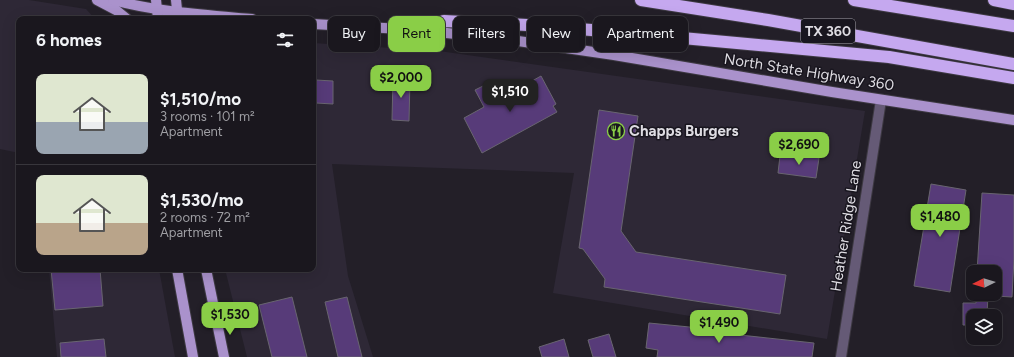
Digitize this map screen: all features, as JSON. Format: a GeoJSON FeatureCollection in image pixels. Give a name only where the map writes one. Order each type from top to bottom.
{"type":"FeatureCollection","features":[{"type":"Feature","properties":{"kind":"highway","name":"TX 360"},"geometry":{"type":"LineString","coordinates":[[641,0],[1014,64]]}},
{"type":"Feature","properties":{"kind":"highway","name":"TX 360"},"geometry":{"type":"LineString","coordinates":[[854,0],[1014,26]]}},
{"type":"Feature","properties":{"kind":"highway"},"geometry":{"type":"LineString","coordinates":[[994,0],[1014,4]]}},
{"type":"Feature","properties":{"kind":"highway"},"geometry":{"type":"LineString","coordinates":[[445,21],[527,25],[617,32],[889,57],[1014,78]]}},
{"type":"Feature","properties":{"kind":"main road"},"geometry":{"type":"LineString","coordinates":[[97,0],[116,10],[123,16]]}},
{"type":"Feature","properties":{"kind":"main road"},"geometry":{"type":"LineString","coordinates":[[113,0],[157,9],[177,15],[196,16]]}},
{"type":"Feature","properties":{"kind":"main road"},"geometry":{"type":"LineString","coordinates":[[176,0],[177,15]]}},
{"type":"Feature","properties":{"kind":"main road","name":"North State Highway 360"},"geometry":{"type":"LineString","coordinates":[[316,24],[388,28]]}},
{"type":"Feature","properties":{"kind":"main road","name":"North State Highway 360"},"geometry":{"type":"LineString","coordinates":[[445,33],[511,40],[614,55],[880,100],[1014,120]]}},
{"type":"Feature","properties":{"kind":"main road"},"geometry":{"type":"LineString","coordinates":[[178,272],[193,357]]}},
{"type":"Feature","properties":{"kind":"main road"},"geometry":{"type":"LineString","coordinates":[[207,272],[224,357]]}},
{"type":"Feature","properties":{"kind":"street","name":"Heather Ridge Lane"},"geometry":{"type":"LineString","coordinates":[[841,357],[880,100]]}},
{"type":"Feature","properties":{"kind":"shaded area"},"geometry":{"type":"Polygon","coordinates":[[[0,0],[29,0],[86,9],[92,16],[16,16],[16,152],[0,149],[0,0]]]}},
{"type":"Feature","properties":{"kind":"shaded area"},"geometry":{"type":"Polygon","coordinates":[[[316,43],[328,44],[328,52],[380,52],[380,47],[388,48],[388,52],[445,52],[865,111],[827,339],[553,293],[574,173],[332,164],[348,276],[373,357],[247,357],[226,272],[316,272],[316,43]]]}},
{"type":"Feature","properties":{"kind":"shaded area"},"geometry":{"type":"Polygon","coordinates":[[[49,272],[160,272],[175,357],[57,357],[49,272]]]}},
{"type":"Feature","properties":{"kind":"building"},"geometry":{"type":"Polygon","coordinates":[[[541,76],[556,104],[553,106],[557,112],[482,153],[464,118],[484,107],[475,90],[487,84],[496,101],[541,76]]]}},
{"type":"Feature","properties":{"kind":"building"},"geometry":{"type":"Polygon","coordinates":[[[393,78],[410,78],[409,121],[392,120],[393,78]]]}},
{"type":"Feature","properties":{"kind":"building"},"geometry":{"type":"Polygon","coordinates":[[[316,80],[333,81],[333,104],[316,103],[316,80]]]}},
{"type":"Feature","properties":{"kind":"building"},"geometry":{"type":"Polygon","coordinates":[[[599,110],[638,116],[621,231],[636,252],[786,275],[780,314],[604,287],[605,279],[583,249],[579,248],[599,110]]]}},
{"type":"Feature","properties":{"kind":"building"},"geometry":{"type":"Polygon","coordinates":[[[793,154],[819,158],[816,178],[778,173],[780,156],[792,157],[793,154]]]}},
{"type":"Feature","properties":{"kind":"building"},"geometry":{"type":"Polygon","coordinates":[[[931,184],[966,190],[950,292],[914,286],[931,184]]]}},
{"type":"Feature","properties":{"kind":"building"},"geometry":{"type":"Polygon","coordinates":[[[982,193],[1014,195],[1014,258],[1012,297],[1002,296],[1002,265],[977,265],[982,193]]]}},
{"type":"Feature","properties":{"kind":"building"},"geometry":{"type":"Polygon","coordinates":[[[51,272],[100,272],[103,306],[55,310],[51,272]]]}},
{"type":"Feature","properties":{"kind":"building"},"geometry":{"type":"Polygon","coordinates":[[[292,297],[307,357],[272,357],[259,305],[292,297]]]}},
{"type":"Feature","properties":{"kind":"building"},"geometry":{"type":"Polygon","coordinates":[[[347,297],[362,357],[338,357],[325,302],[347,297]]]}},
{"type":"Feature","properties":{"kind":"building"},"geometry":{"type":"Polygon","coordinates":[[[976,301],[988,301],[987,309],[966,309],[966,325],[963,325],[963,303],[976,303],[976,301]]]}},
{"type":"Feature","properties":{"kind":"building"},"geometry":{"type":"Polygon","coordinates":[[[649,323],[740,332],[740,335],[814,343],[812,357],[657,357],[658,350],[646,348],[649,323]]]}},
{"type":"Feature","properties":{"kind":"building"},"geometry":{"type":"Polygon","coordinates":[[[609,334],[616,357],[593,357],[588,340],[609,334]]]}},
{"type":"Feature","properties":{"kind":"building"},"geometry":{"type":"Polygon","coordinates":[[[104,339],[106,357],[61,357],[60,343],[104,339]]]}},
{"type":"Feature","properties":{"kind":"building"},"geometry":{"type":"Polygon","coordinates":[[[564,339],[569,357],[542,357],[539,347],[564,339]]]}},
{"type":"Feature","properties":{"kind":"place","name":"Chapps Burgers"},"geometry":{"type":"Point","coordinates":[616,131]}}]}
